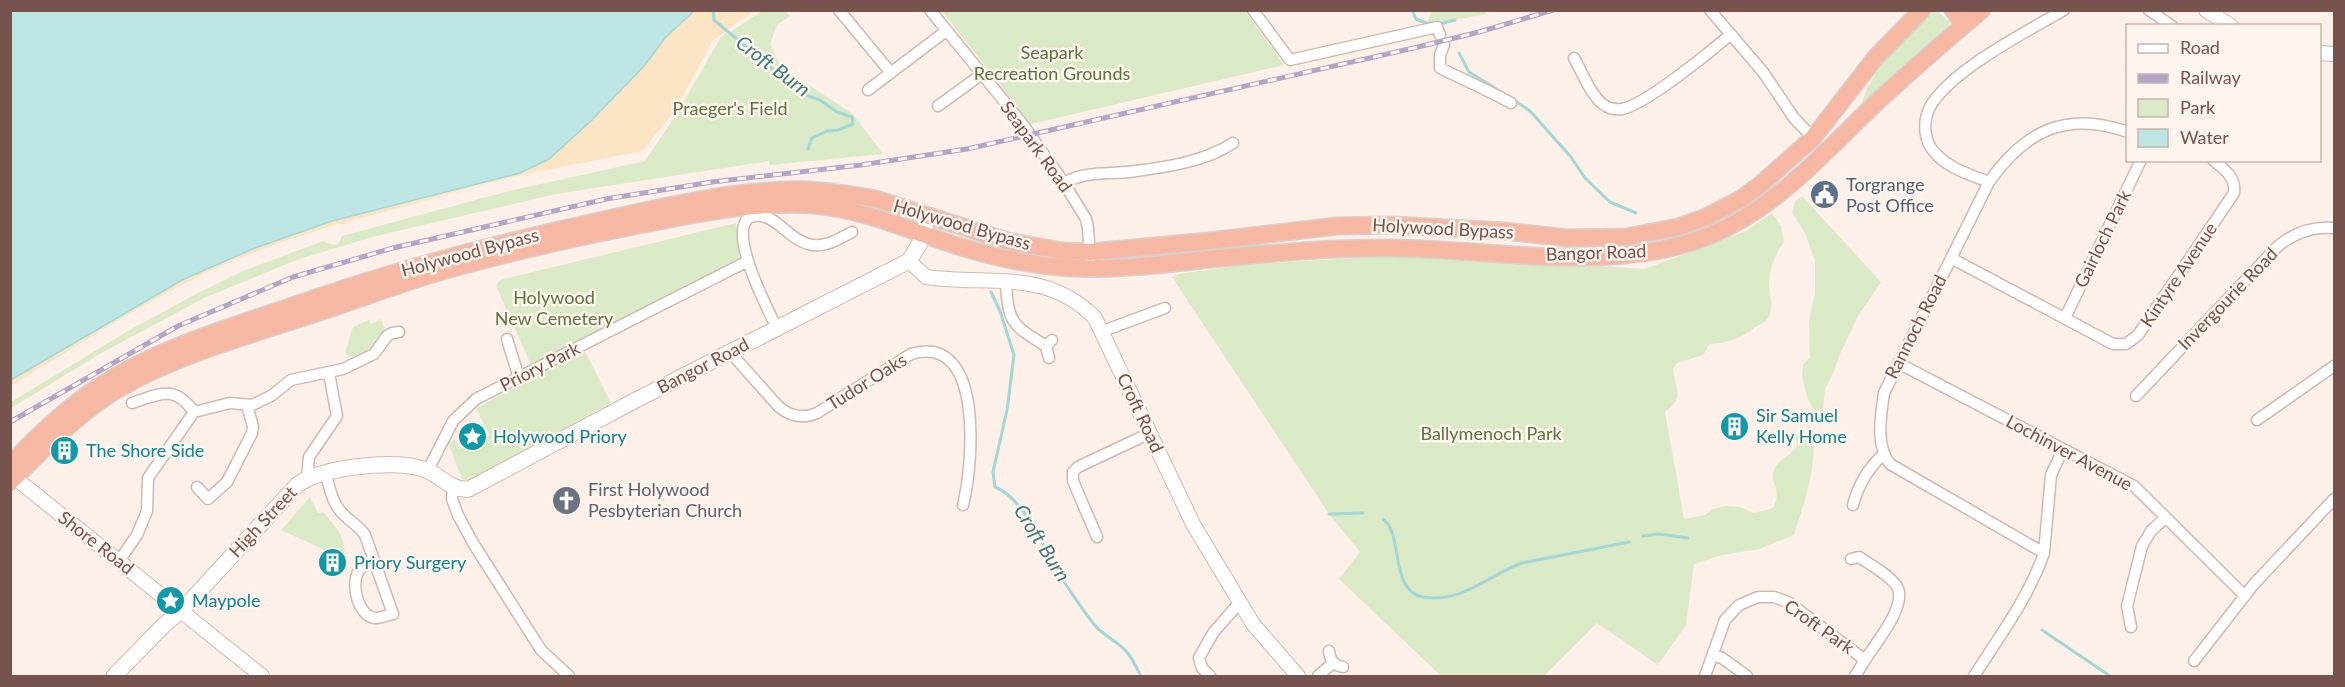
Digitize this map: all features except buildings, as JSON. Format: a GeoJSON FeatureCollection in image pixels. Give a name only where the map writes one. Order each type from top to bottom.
{"type":"FeatureCollection","features":[{"type":"Feature","properties":{"kind":"highway","name":"Holywood Bypass"},"geometry":{"type":"LineString","coordinates":[[12,475],[92,407],[114,392],[157,369],[238,339],[430,275],[597,233],[744,206],[779,204],[845,209],[885,219],[967,249],[1028,263],[1090,261],[1209,242],[1337,226],[1426,226],[1567,238],[1627,237],[1661,231],[1706,217],[1741,199],[1783,166],[1813,138],[1875,57],[1922,10]]}},
{"type":"Feature","properties":{"kind":"highway"},"geometry":{"type":"LineString","coordinates":[[1953,10],[1970,16]]}},
{"type":"Feature","properties":{"kind":"highway","name":"Bangor Road"},"geometry":{"type":"LineString","coordinates":[[1090,261],[1390,248],[1532,255],[1614,256],[1637,255],[1665,249],[1707,237],[1760,209],[1785,190],[1970,16]]}},
{"type":"Feature","properties":{"kind":"highway","name":"Holywood Bypass"},"geometry":{"type":"LineString","coordinates":[[12,475],[41,432],[67,409],[97,388],[152,357],[324,295],[440,259],[650,210],[723,197],[777,191],[806,190],[859,196],[876,199],[1024,245],[1090,261]]}},
{"type":"Feature","properties":{"kind":"highway"},"geometry":{"type":"LineString","coordinates":[[1661,231],[1665,249]]}},
{"type":"Feature","properties":{"kind":"main road"},"geometry":{"type":"LineString","coordinates":[[909,261],[915,252],[928,216]]}},
{"type":"Feature","properties":{"kind":"main road","name":"Bangor Road"},"geometry":{"type":"LineString","coordinates":[[453,487],[465,490],[474,487],[909,261]]}},
{"type":"Feature","properties":{"kind":"main road","name":"High Street"},"geometry":{"type":"LineString","coordinates":[[114,676],[182,610],[297,485],[307,478],[325,472],[411,466],[428,470],[453,487]]}},
{"type":"Feature","properties":{"kind":"street"},"geometry":{"type":"LineString","coordinates":[[839,10],[891,73]]}},
{"type":"Feature","properties":{"kind":"street","name":"Seapark Road"},"geometry":{"type":"LineString","coordinates":[[930,10],[1037,143],[1064,183],[1086,219],[1090,261]]}},
{"type":"Feature","properties":{"kind":"street"},"geometry":{"type":"LineString","coordinates":[[1253,10],[1290,60],[1437,27],[1442,40],[1440,68],[1511,103]]}},
{"type":"Feature","properties":{"kind":"street"},"geometry":{"type":"LineString","coordinates":[[1710,10],[1763,72],[1794,118],[1813,138]]}},
{"type":"Feature","properties":{"kind":"street"},"geometry":{"type":"LineString","coordinates":[[1989,182],[1948,164],[1932,150],[1925,131],[1928,111],[1942,93],[1976,65],[2064,10]]}},
{"type":"Feature","properties":{"kind":"street"},"geometry":{"type":"LineString","coordinates":[[2149,10],[2169,24]]}},
{"type":"Feature","properties":{"kind":"street"},"geometry":{"type":"LineString","coordinates":[[2206,10],[2228,24]]}},
{"type":"Feature","properties":{"kind":"street"},"geometry":{"type":"LineString","coordinates":[[868,90],[946,31]]}},
{"type":"Feature","properties":{"kind":"street"},"geometry":{"type":"LineString","coordinates":[[1574,58],[1601,102],[1609,108],[1623,109],[1664,86],[1730,35]]}},
{"type":"Feature","properties":{"kind":"street"},"geometry":{"type":"LineString","coordinates":[[938,106],[982,74]]}},
{"type":"Feature","properties":{"kind":"street","name":"Rannoch Road"},"geometry":{"type":"LineString","coordinates":[[1884,454],[1881,427],[1887,386],[1989,182],[2006,159],[2024,143],[2043,131],[2065,125],[2088,123],[2126,132]]}},
{"type":"Feature","properties":{"kind":"street"},"geometry":{"type":"LineString","coordinates":[[1064,183],[1077,175],[1135,172],[1229,149]]}},
{"type":"Feature","properties":{"kind":"street","name":"Gairloch Park"},"geometry":{"type":"LineString","coordinates":[[2065,318],[2140,162]]}},
{"type":"Feature","properties":{"kind":"street","name":"Kintyre Avenue"},"geometry":{"type":"LineString","coordinates":[[1951,258],[2113,344],[2126,344],[2136,338],[2234,193],[2233,179],[2215,162]]}},
{"type":"Feature","properties":{"kind":"street"},"geometry":{"type":"LineString","coordinates":[[777,328],[746,262],[743,228],[749,219],[756,216],[768,218],[806,244],[819,245],[834,236],[852,232]]}},
{"type":"Feature","properties":{"kind":"street","name":"Invergourie Road"},"geometry":{"type":"LineString","coordinates":[[2136,396],[2278,246],[2304,231],[2334,228]]}},
{"type":"Feature","properties":{"kind":"street","name":"Croft Road"},"geometry":{"type":"LineString","coordinates":[[909,261],[926,277],[1034,284],[1064,293],[1095,318],[1193,524],[1253,624],[1298,676]]}},
{"type":"Feature","properties":{"kind":"street","name":"Priory Park"},"geometry":{"type":"LineString","coordinates":[[428,470],[453,421],[476,399],[746,262]]}},
{"type":"Feature","properties":{"kind":"street"},"geometry":{"type":"LineString","coordinates":[[1006,282],[1007,301],[1014,324],[1049,343],[1049,358]]}},
{"type":"Feature","properties":{"kind":"street"},"geometry":{"type":"LineString","coordinates":[[1103,331],[1165,308]]}},
{"type":"Feature","properties":{"kind":"street"},"geometry":{"type":"LineString","coordinates":[[119,561],[137,535],[147,511],[148,478],[194,412],[230,403],[247,405],[271,396],[291,380],[329,373],[361,362],[374,354],[387,336],[399,332]]}},
{"type":"Feature","properties":{"kind":"street"},"geometry":{"type":"LineString","coordinates":[[507,339],[519,378]]}},
{"type":"Feature","properties":{"kind":"street","name":"Tudor Oaks"},"geometry":{"type":"LineString","coordinates":[[730,352],[779,407],[788,414],[799,417],[817,413],[911,354],[934,351],[947,357],[962,374],[969,417],[970,455],[963,506]]}},
{"type":"Feature","properties":{"kind":"street","name":"Lochinver Avenue"},"geometry":{"type":"LineString","coordinates":[[1898,363],[2134,486],[2245,596]]}},
{"type":"Feature","properties":{"kind":"street"},"geometry":{"type":"LineString","coordinates":[[2257,420],[2334,366]]}},
{"type":"Feature","properties":{"kind":"street"},"geometry":{"type":"LineString","coordinates":[[307,478],[309,457],[314,446],[337,416],[329,373]]}},
{"type":"Feature","properties":{"kind":"street"},"geometry":{"type":"LineString","coordinates":[[132,403],[169,393],[183,399],[194,412]]}},
{"type":"Feature","properties":{"kind":"street"},"geometry":{"type":"LineString","coordinates":[[197,487],[208,499],[227,482],[252,433],[253,427],[247,405]]}},
{"type":"Feature","properties":{"kind":"street"},"geometry":{"type":"LineString","coordinates":[[1097,537],[1073,481],[1073,472],[1078,467],[1150,433]]}},
{"type":"Feature","properties":{"kind":"street"},"geometry":{"type":"LineString","coordinates":[[1974,676],[2036,575],[2044,553],[2051,475],[2063,449]]}},
{"type":"Feature","properties":{"kind":"street"},"geometry":{"type":"LineString","coordinates":[[1853,505],[1867,474],[1884,454],[1895,468],[2044,553]]}},
{"type":"Feature","properties":{"kind":"street"},"geometry":{"type":"LineString","coordinates":[[325,472],[338,508],[349,520],[360,526],[365,536],[393,614],[375,618],[367,615],[356,597],[355,581],[358,571],[372,559]]}},
{"type":"Feature","properties":{"kind":"street","name":"Shore Road"},"geometry":{"type":"LineString","coordinates":[[12,475],[262,676]]}},
{"type":"Feature","properties":{"kind":"street"},"geometry":{"type":"LineString","coordinates":[[453,487],[452,499],[473,543],[542,650],[569,676]]}},
{"type":"Feature","properties":{"kind":"street"},"geometry":{"type":"LineString","coordinates":[[2194,661],[2245,596],[2334,499]]}},
{"type":"Feature","properties":{"kind":"street"},"geometry":{"type":"LineString","coordinates":[[2131,627],[2127,606],[2142,546],[2151,531],[2164,518]]}},
{"type":"Feature","properties":{"kind":"street"},"geometry":{"type":"LineString","coordinates":[[1851,559],[1859,556],[1894,583],[1900,594],[1899,605],[1865,660]]}},
{"type":"Feature","properties":{"kind":"street","name":"Croft Park"},"geometry":{"type":"LineString","coordinates":[[1705,676],[1725,620],[1733,610],[1751,599],[1766,596],[1788,602],[1865,660],[1856,676]]}},
{"type":"Feature","properties":{"kind":"street"},"geometry":{"type":"LineString","coordinates":[[1210,676],[1202,668],[1199,658],[1213,633],[1240,602]]}},
{"type":"Feature","properties":{"kind":"street"},"geometry":{"type":"LineString","coordinates":[[1318,676],[1338,665],[1330,659],[1329,651]]}},
{"type":"Feature","properties":{"kind":"street"},"geometry":{"type":"LineString","coordinates":[[1713,655],[1731,664],[1747,676]]}},
{"type":"Feature","properties":{"kind":"green space","name":"Praeger's Field"},"geometry":{"type":"Polygon","coordinates":[[[762,11],[785,11],[790,16],[777,25],[770,44],[780,64],[853,114],[883,154],[770,165],[769,161],[556,194],[376,236],[299,259],[204,298],[98,355],[11,408],[11,402],[128,331],[243,271],[323,241],[333,245],[339,243],[342,236],[505,192],[645,161],[676,115],[721,37],[726,33],[738,39],[729,33],[762,11]]]}},
{"type":"Feature","properties":{"kind":"green space","name":"Seapark Recreation Grounds"},"geometry":{"type":"Polygon","coordinates":[[[942,11],[1245,11],[1284,65],[1031,124],[942,11]]]}},
{"type":"Feature","properties":{"kind":"green space"},"geometry":{"type":"Polygon","coordinates":[[[1431,11],[1481,11],[1489,14],[1427,24],[1431,11]]]}},
{"type":"Feature","properties":{"kind":"green space"},"geometry":{"type":"Polygon","coordinates":[[[1928,11],[1937,11],[1951,23],[1860,114],[1869,86],[1886,58],[1928,11]]]}},
{"type":"Feature","properties":{"kind":"green space"},"geometry":{"type":"Polygon","coordinates":[[[1802,196],[1881,282],[1858,316],[1825,389],[1823,411],[1816,413],[1808,400],[1802,377],[1803,365],[1810,357],[1809,320],[1815,294],[1815,261],[1805,233],[1792,213],[1795,201],[1802,196]]]}},
{"type":"Feature","properties":{"kind":"green space","name":"Ballymenoch Park"},"geometry":{"type":"Polygon","coordinates":[[[1772,213],[1781,226],[1784,242],[1771,268],[1769,286],[1771,306],[1768,318],[1743,335],[1710,344],[1703,355],[1677,363],[1673,369],[1677,398],[1665,412],[1684,519],[1705,515],[1713,509],[1726,506],[1740,507],[1754,513],[1773,508],[1777,496],[1773,479],[1774,470],[1795,449],[1797,445],[1795,437],[1803,433],[1814,445],[1807,490],[1794,535],[1759,549],[1722,555],[1694,564],[1686,625],[1658,665],[1597,623],[1544,676],[1441,676],[1339,579],[1360,552],[1329,514],[1172,277],[1178,274],[1244,265],[1402,255],[1645,269],[1746,231],[1772,213]]]}},
{"type":"Feature","properties":{"kind":"green space","name":"Holywood New Cemetery"},"geometry":{"type":"Polygon","coordinates":[[[736,223],[740,258],[531,365],[496,286],[500,280],[736,223]]]}},
{"type":"Feature","properties":{"kind":"green space"},"geometry":{"type":"Polygon","coordinates":[[[381,319],[385,329],[374,343],[360,355],[349,357],[345,352],[353,327],[369,320],[371,324],[381,319]]]}},
{"type":"Feature","properties":{"kind":"green space"},"geometry":{"type":"Polygon","coordinates":[[[585,351],[611,403],[469,481],[462,479],[448,443],[455,440],[459,449],[489,435],[476,408],[585,351]]]}},
{"type":"Feature","properties":{"kind":"green space"},"geometry":{"type":"Polygon","coordinates":[[[310,497],[318,513],[323,512],[340,533],[344,545],[344,559],[281,530],[310,497]]]}},
{"type":"Feature","properties":{"kind":"sand"},"geometry":{"type":"Polygon","coordinates":[[[694,11],[754,11],[713,40],[675,111],[642,151],[527,174],[346,222],[343,226],[341,223],[257,251],[208,272],[157,298],[11,386],[11,373],[176,280],[294,229],[592,120],[645,65],[665,38],[694,11]]]}},
{"type":"Feature","properties":{"kind":"water"},"geometry":{"type":"Polygon","coordinates":[[[10,11],[694,11],[665,38],[645,65],[592,120],[549,159],[520,173],[332,221],[255,248],[182,280],[11,380],[10,11]]]}},
{"type":"Feature","properties":{"kind":"pier"},"geometry":{"type":"Polygon","coordinates":[[[529,173],[521,176],[401,206],[469,188],[529,173]]]}},
{"type":"Feature","properties":{"kind":"waterway","name":"Croft Burn"},"geometry":{"type":"LineString","coordinates":[[713,10],[714,20],[803,94],[820,100],[837,112],[852,117],[853,124],[812,138],[808,149]]}},
{"type":"Feature","properties":{"kind":"waterway"},"geometry":{"type":"LineString","coordinates":[[1412,10],[1416,19],[1429,24]]}},
{"type":"Feature","properties":{"kind":"waterway"},"geometry":{"type":"LineString","coordinates":[[1439,24],[1455,20]]}},
{"type":"Feature","properties":{"kind":"waterway"},"geometry":{"type":"LineString","coordinates":[[1459,53],[1469,72],[1498,90]]}},
{"type":"Feature","properties":{"kind":"waterway"},"geometry":{"type":"LineString","coordinates":[[1514,100],[1530,111],[1571,157],[1585,178],[1610,202],[1636,213]]}},
{"type":"Feature","properties":{"kind":"waterway","name":"Croft Burn"},"geometry":{"type":"LineString","coordinates":[[991,292],[1000,311],[1014,355],[1007,410],[993,472],[995,487],[1006,493],[1026,515],[1064,582],[1093,623],[1127,652],[1141,676]]}},
{"type":"Feature","properties":{"kind":"waterway"},"geometry":{"type":"LineString","coordinates":[[1329,514],[1363,513]]}},
{"type":"Feature","properties":{"kind":"waterway"},"geometry":{"type":"LineString","coordinates":[[1383,519],[1389,526],[1393,537],[1405,584],[1412,593],[1423,597],[1437,598],[1462,592],[1522,563],[1629,542]]}},
{"type":"Feature","properties":{"kind":"waterway"},"geometry":{"type":"LineString","coordinates":[[1643,536],[1659,534],[1688,538]]}},
{"type":"Feature","properties":{"kind":"waterway"},"geometry":{"type":"LineString","coordinates":[[2042,630],[2110,676]]}},
{"type":"Feature","properties":{"kind":"railway"},"geometry":{"type":"LineString","coordinates":[[10,422],[178,326],[293,277],[393,248],[606,199],[712,182],[861,165],[967,149],[1418,47],[1553,10]]}},
{"type":"Feature","properties":{"kind":"place","name":"Torgrange Post Office"},"geometry":{"type":"Point","coordinates":[1825,195]}},
{"type":"Feature","properties":{"kind":"place","name":"Sir Samuel Kelly Home"},"geometry":{"type":"Point","coordinates":[1735,426]}},
{"type":"Feature","properties":{"kind":"place","name":"Holywood Priory"},"geometry":{"type":"Point","coordinates":[472,437]}},
{"type":"Feature","properties":{"kind":"place","name":"The Shore Side"},"geometry":{"type":"Point","coordinates":[65,451]}},
{"type":"Feature","properties":{"kind":"place","name":"First Holywood Pesbyterian Church"},"geometry":{"type":"Point","coordinates":[567,500]}},
{"type":"Feature","properties":{"kind":"place","name":"Priory Surgery"},"geometry":{"type":"Point","coordinates":[333,563]}},
{"type":"Feature","properties":{"kind":"place","name":"Maypole"},"geometry":{"type":"Point","coordinates":[171,601]}}]}
